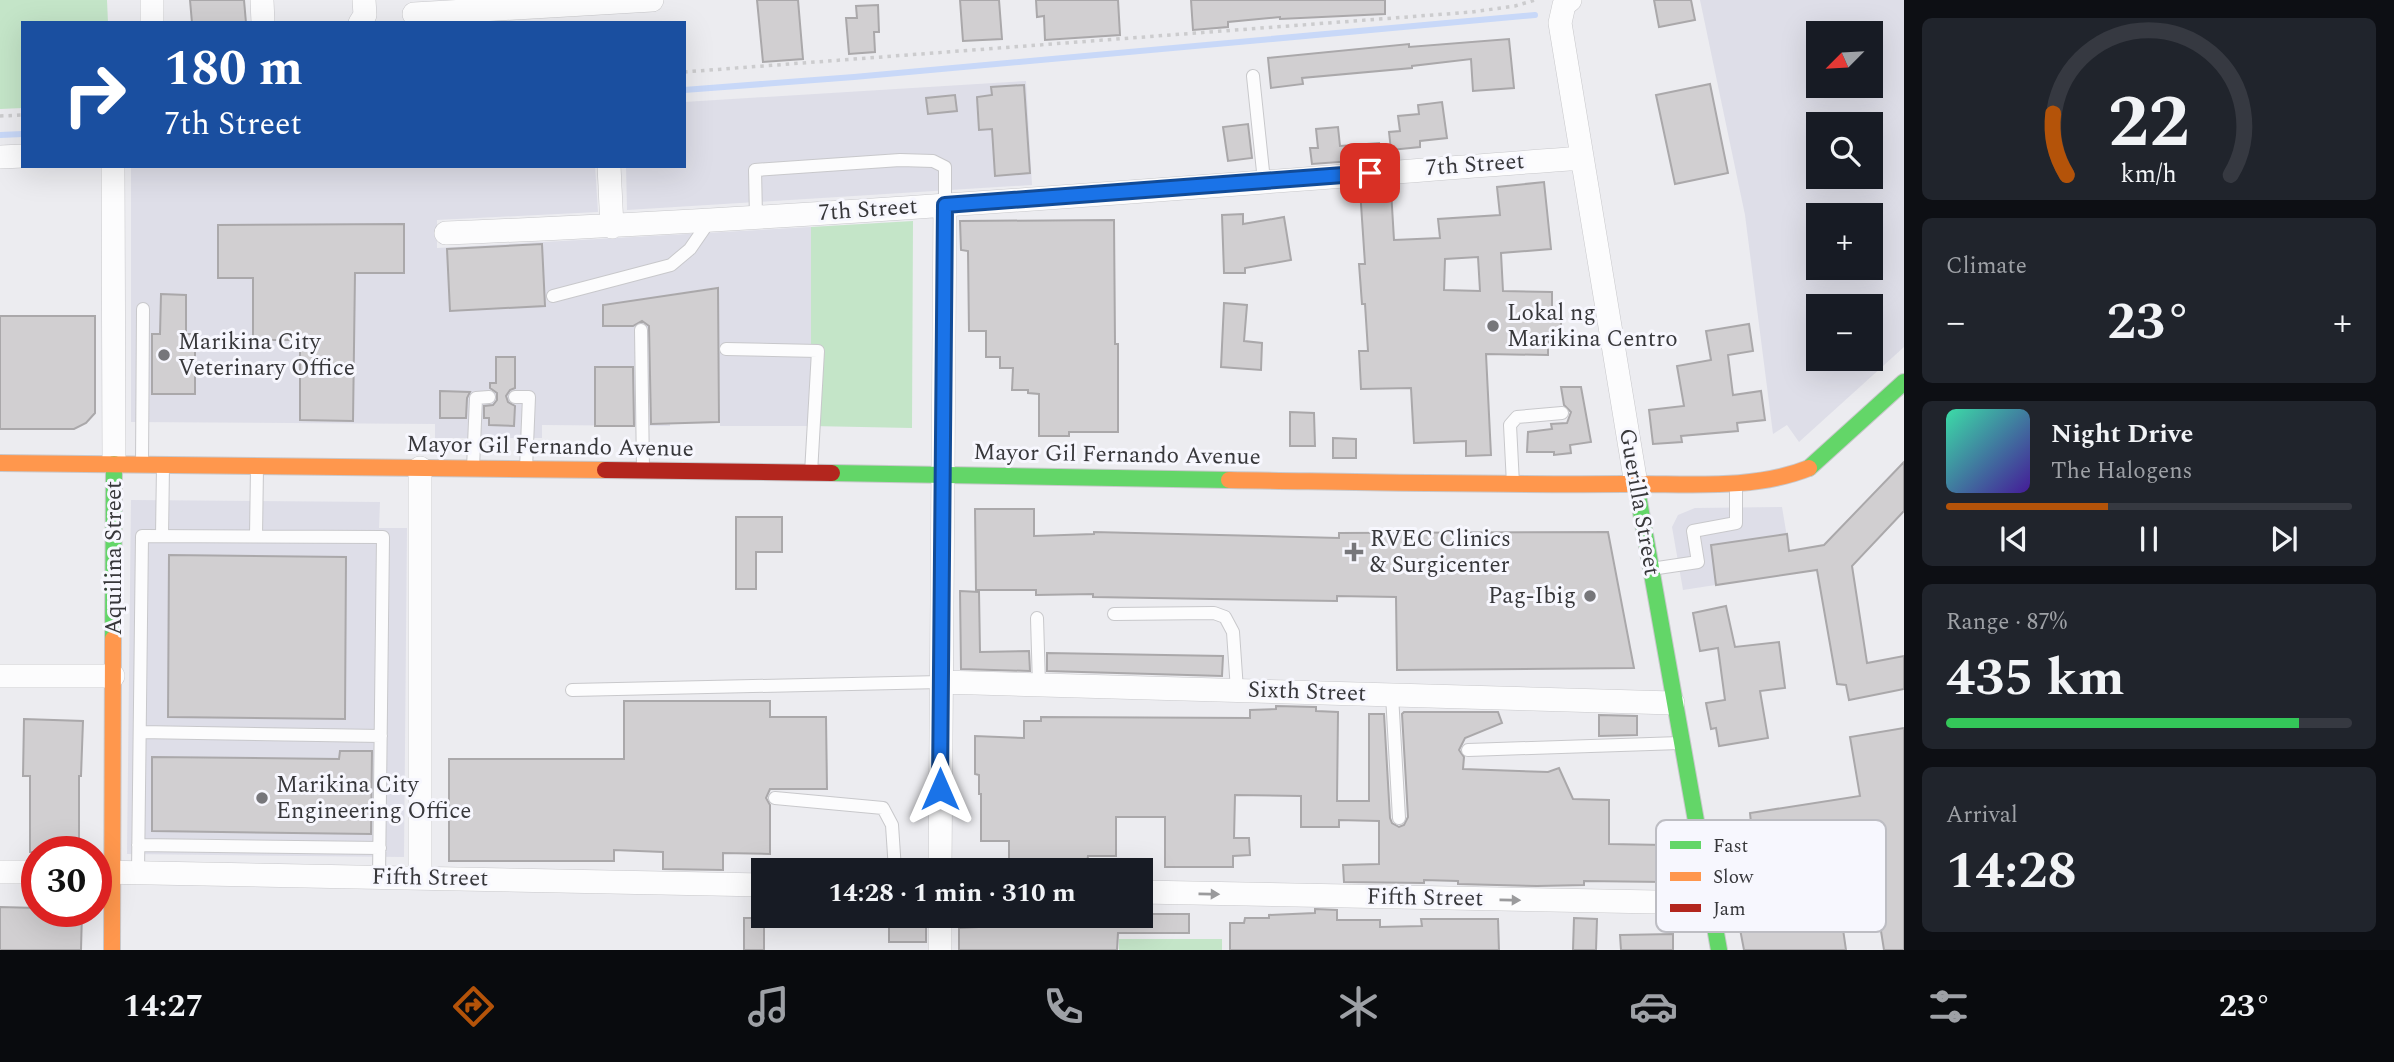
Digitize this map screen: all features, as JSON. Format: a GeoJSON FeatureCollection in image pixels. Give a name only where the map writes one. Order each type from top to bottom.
{"type":"FeatureCollection","features":[{"type":"Feature","properties":{"kind":"street"},"geometry":{"type":"LineString","coordinates":[[152,0],[152,21]]}},
{"type":"Feature","properties":{"kind":"street"},"geometry":{"type":"LineString","coordinates":[[262,0],[263,21]]}},
{"type":"Feature","properties":{"kind":"street"},"geometry":{"type":"LineString","coordinates":[[361,21],[365,15],[363,0]]}},
{"type":"Feature","properties":{"kind":"street"},"geometry":{"type":"LineString","coordinates":[[414,14],[508,5],[601,13],[652,0]]}},
{"type":"Feature","properties":{"kind":"street","name":"Guerilla Street"},"geometry":{"type":"LineString","coordinates":[[1570,0],[1564,5],[1560,23],[1650,569],[1695,820]]}},
{"type":"Feature","properties":{"kind":"street"},"geometry":{"type":"LineString","coordinates":[[0,157],[21,156]]}},
{"type":"Feature","properties":{"kind":"street","name":"7th Street"},"geometry":{"type":"LineString","coordinates":[[446,233],[612,227],[1582,158]]}},
{"type":"Feature","properties":{"kind":"street","name":"Aquilina Street"},"geometry":{"type":"LineString","coordinates":[[106,836],[113,677],[113,168]]}},
{"type":"Feature","properties":{"kind":"street"},"geometry":{"type":"LineString","coordinates":[[609,168],[612,227]]}},
{"type":"Feature","properties":{"kind":"street"},"geometry":{"type":"LineString","coordinates":[[940,858],[945,205]]}},
{"type":"Feature","properties":{"kind":"street","name":"Mayor Gil Fernando Avenue"},"geometry":{"type":"LineString","coordinates":[[0,463],[643,470],[1513,485],[1736,482],[1787,476],[1808,469],[1904,382]]}},
{"type":"Feature","properties":{"kind":"street"},"geometry":{"type":"LineString","coordinates":[[420,468],[420,878]]}},
{"type":"Feature","properties":{"kind":"street"},"geometry":{"type":"LineString","coordinates":[[0,676],[113,677]]}},
{"type":"Feature","properties":{"kind":"street","name":"Sixth Street"},"geometry":{"type":"LineString","coordinates":[[941,682],[1673,703]]}},
{"type":"Feature","properties":{"kind":"street"},"geometry":{"type":"LineString","coordinates":[[0,872],[21,872]]}},
{"type":"Feature","properties":{"kind":"street","name":"Fifth Street"},"geometry":{"type":"LineString","coordinates":[[112,872],[751,885]]}},
{"type":"Feature","properties":{"kind":"street","name":"Fifth Street"},"geometry":{"type":"LineString","coordinates":[[1153,892],[1656,902]]}},
{"type":"Feature","properties":{"kind":"street","name":"Aquilina Street"},"geometry":{"type":"LineString","coordinates":[[110,927],[112,950]]}},
{"type":"Feature","properties":{"kind":"street"},"geometry":{"type":"LineString","coordinates":[[940,928],[940,950]]}},
{"type":"Feature","properties":{"kind":"street","name":"Guerilla Street"},"geometry":{"type":"LineString","coordinates":[[1716,932],[1719,950]]}},
{"type":"Feature","properties":{"kind":"lane"},"geometry":{"type":"LineString","coordinates":[[1253,76],[1264,181]]}},
{"type":"Feature","properties":{"kind":"lane"},"geometry":{"type":"LineString","coordinates":[[757,217],[755,170],[860,163],[933,161],[945,167],[945,205]]}},
{"type":"Feature","properties":{"kind":"lane"},"geometry":{"type":"LineString","coordinates":[[553,296],[671,265],[690,249],[710,220]]}},
{"type":"Feature","properties":{"kind":"lane"},"geometry":{"type":"LineString","coordinates":[[142,464],[143,309]]}},
{"type":"Feature","properties":{"kind":"lane"},"geometry":{"type":"LineString","coordinates":[[641,330],[643,470]]}},
{"type":"Feature","properties":{"kind":"lane"},"geometry":{"type":"LineString","coordinates":[[726,349],[818,351],[811,473]]}},
{"type":"Feature","properties":{"kind":"lane"},"geometry":{"type":"LineString","coordinates":[[473,468],[476,398],[489,397]]}},
{"type":"Feature","properties":{"kind":"lane"},"geometry":{"type":"LineString","coordinates":[[515,397],[529,397],[526,469]]}},
{"type":"Feature","properties":{"kind":"lane"},"geometry":{"type":"LineString","coordinates":[[1513,485],[1510,425],[1513,420],[1517,417],[1562,413]]}},
{"type":"Feature","properties":{"kind":"lane"},"geometry":{"type":"LineString","coordinates":[[162,536],[163,464]]}},
{"type":"Feature","properties":{"kind":"lane"},"geometry":{"type":"LineString","coordinates":[[257,465],[257,536]]}},
{"type":"Feature","properties":{"kind":"lane"},"geometry":{"type":"LineString","coordinates":[[1650,569],[1698,562],[1693,531],[1736,523],[1736,482]]}},
{"type":"Feature","properties":{"kind":"lane"},"geometry":{"type":"LineString","coordinates":[[138,873],[142,536],[383,537],[379,877]]}},
{"type":"Feature","properties":{"kind":"lane"},"geometry":{"type":"LineString","coordinates":[[1114,614],[1214,613],[1225,617],[1233,632],[1237,690]]}},
{"type":"Feature","properties":{"kind":"lane"},"geometry":{"type":"LineString","coordinates":[[1037,618],[1039,685]]}},
{"type":"Feature","properties":{"kind":"lane"},"geometry":{"type":"LineString","coordinates":[[572,690],[941,682]]}},
{"type":"Feature","properties":{"kind":"lane"},"geometry":{"type":"LineString","coordinates":[[1392,695],[1399,818]]}},
{"type":"Feature","properties":{"kind":"lane"},"geometry":{"type":"LineString","coordinates":[[140,732],[381,736]]}},
{"type":"Feature","properties":{"kind":"lane"},"geometry":{"type":"LineString","coordinates":[[1468,750],[1681,743]]}},
{"type":"Feature","properties":{"kind":"lane"},"geometry":{"type":"LineString","coordinates":[[775,798],[883,808],[892,825],[894,858]]}},
{"type":"Feature","properties":{"kind":"lane"},"geometry":{"type":"LineString","coordinates":[[138,845],[380,848]]}},
{"type":"Feature","properties":{"kind":"path"},"geometry":{"type":"LineString","coordinates":[[686,72],[1472,12],[1515,6],[1535,0]]}},
{"type":"Feature","properties":{"kind":"path"},"geometry":{"type":"LineString","coordinates":[[0,116],[21,115]]}},
{"type":"Feature","properties":{"kind":"shaded area"},"geometry":{"type":"Polygon","coordinates":[[[1700,0],[1904,0],[1904,347],[1883,366],[1883,294],[1806,294],[1806,371],[1877,371],[1799,442],[1787,425],[1773,434],[1745,215],[1700,0]]]}},
{"type":"Feature","properties":{"kind":"shaded area"},"geometry":{"type":"Polygon","coordinates":[[[1026,81],[1032,185],[627,210],[626,168],[686,168],[686,102],[1026,81]]]}},
{"type":"Feature","properties":{"kind":"shaded area"},"geometry":{"type":"Polygon","coordinates":[[[131,168],[595,168],[598,212],[437,220],[437,248],[811,227],[811,426],[720,426],[718,287],[667,295],[670,426],[542,425],[542,438],[435,438],[435,424],[131,422],[131,168]]]}},
{"type":"Feature","properties":{"kind":"shaded area"},"geometry":{"type":"Polygon","coordinates":[[[131,500],[380,502],[379,528],[407,528],[404,857],[127,854],[131,500]]]}},
{"type":"Feature","properties":{"kind":"shaded area"},"geometry":{"type":"Polygon","coordinates":[[[1782,507],[1793,573],[1683,590],[1672,527],[1678,515],[1695,508],[1782,507]]]}},
{"type":"Feature","properties":{"kind":"green space"},"geometry":{"type":"Polygon","coordinates":[[[0,0],[107,0],[108,21],[21,21],[21,108],[0,109],[0,0]]]}},
{"type":"Feature","properties":{"kind":"green space"},"geometry":{"type":"Polygon","coordinates":[[[913,221],[912,428],[811,426],[811,227],[913,221]]]}},
{"type":"Feature","properties":{"kind":"green space"},"geometry":{"type":"Polygon","coordinates":[[[1119,939],[1222,939],[1222,950],[1119,950],[1119,939]]]}},
{"type":"Feature","properties":{"kind":"building"},"geometry":{"type":"Polygon","coordinates":[[[190,0],[244,0],[246,21],[192,21],[190,0]]]}},
{"type":"Feature","properties":{"kind":"building"},"geometry":{"type":"Polygon","coordinates":[[[757,0],[798,0],[803,59],[763,62],[757,0]]]}},
{"type":"Feature","properties":{"kind":"building"},"geometry":{"type":"Polygon","coordinates":[[[960,0],[999,0],[1002,39],[963,41],[960,0]]]}},
{"type":"Feature","properties":{"kind":"building"},"geometry":{"type":"Polygon","coordinates":[[[1036,0],[1118,0],[1120,35],[1045,40],[1044,16],[1037,17],[1036,0]]]}},
{"type":"Feature","properties":{"kind":"building"},"geometry":{"type":"Polygon","coordinates":[[[1191,0],[1385,0],[1385,14],[1280,17],[1228,22],[1228,27],[1193,30],[1191,0]]]}},
{"type":"Feature","properties":{"kind":"building"},"geometry":{"type":"Polygon","coordinates":[[[1654,0],[1691,0],[1695,20],[1659,27],[1654,0]]]}},
{"type":"Feature","properties":{"kind":"building"},"geometry":{"type":"Polygon","coordinates":[[[878,5],[879,32],[874,32],[875,52],[849,54],[846,18],[857,18],[856,6],[878,5]]]}},
{"type":"Feature","properties":{"kind":"building"},"geometry":{"type":"Polygon","coordinates":[[[1509,39],[1514,88],[1473,91],[1471,59],[1412,68],[1302,78],[1303,84],[1271,88],[1268,58],[1409,44],[1409,47],[1509,39]]]}},
{"type":"Feature","properties":{"kind":"building"},"geometry":{"type":"Polygon","coordinates":[[[1710,84],[1728,173],[1675,184],[1656,95],[1710,84]]]}},
{"type":"Feature","properties":{"kind":"building"},"geometry":{"type":"Polygon","coordinates":[[[1024,85],[1030,173],[995,176],[992,129],[979,130],[977,97],[992,95],[991,87],[1024,85]]]}},
{"type":"Feature","properties":{"kind":"building"},"geometry":{"type":"Polygon","coordinates":[[[955,95],[957,111],[928,114],[926,98],[955,95]]]}},
{"type":"Feature","properties":{"kind":"building"},"geometry":{"type":"Polygon","coordinates":[[[1442,102],[1447,138],[1420,141],[1420,147],[1391,150],[1389,132],[1400,131],[1398,116],[1419,114],[1418,105],[1442,102]]]}},
{"type":"Feature","properties":{"kind":"building"},"geometry":{"type":"Polygon","coordinates":[[[1248,124],[1252,158],[1228,161],[1223,127],[1248,124]]]}},
{"type":"Feature","properties":{"kind":"building"},"geometry":{"type":"Polygon","coordinates":[[[1338,127],[1340,146],[1379,143],[1380,159],[1312,164],[1310,148],[1318,148],[1316,129],[1338,127]]]}},
{"type":"Feature","properties":{"kind":"building"},"geometry":{"type":"Polygon","coordinates":[[[1544,182],[1551,249],[1501,253],[1503,291],[1552,292],[1552,313],[1561,313],[1561,339],[1548,338],[1548,355],[1486,354],[1491,455],[1466,456],[1466,441],[1414,443],[1411,388],[1361,389],[1359,351],[1368,351],[1359,264],[1365,264],[1360,189],[1382,187],[1383,191],[1391,190],[1394,240],[1440,238],[1438,219],[1500,215],[1497,187],[1544,182]],[[1478,257],[1445,259],[1444,290],[1480,291],[1478,257]]]}},
{"type":"Feature","properties":{"kind":"building"},"geometry":{"type":"Polygon","coordinates":[[[1243,214],[1243,224],[1284,217],[1291,260],[1245,268],[1245,273],[1224,273],[1222,215],[1243,214]]]}},
{"type":"Feature","properties":{"kind":"building"},"geometry":{"type":"Polygon","coordinates":[[[1114,220],[1118,432],[1069,432],[1069,436],[1039,436],[1039,394],[1028,393],[1028,390],[1012,390],[1013,368],[1000,368],[1000,357],[986,357],[986,331],[969,331],[968,251],[961,250],[960,221],[1114,220]]]}},
{"type":"Feature","properties":{"kind":"building"},"geometry":{"type":"Polygon","coordinates":[[[404,224],[404,273],[355,273],[353,421],[300,420],[300,340],[253,340],[253,278],[218,278],[218,225],[404,224]]]}},
{"type":"Feature","properties":{"kind":"building"},"geometry":{"type":"Polygon","coordinates":[[[542,244],[545,306],[450,311],[447,249],[542,244]]]}},
{"type":"Feature","properties":{"kind":"building"},"geometry":{"type":"Polygon","coordinates":[[[718,288],[719,422],[651,424],[649,326],[642,321],[633,326],[603,326],[603,305],[718,288]]]}},
{"type":"Feature","properties":{"kind":"building"},"geometry":{"type":"Polygon","coordinates":[[[161,294],[186,295],[186,334],[195,334],[195,394],[152,394],[152,334],[160,334],[161,294]]]}},
{"type":"Feature","properties":{"kind":"building"},"geometry":{"type":"Polygon","coordinates":[[[1224,303],[1247,305],[1244,341],[1262,343],[1261,370],[1221,367],[1224,303]]]}},
{"type":"Feature","properties":{"kind":"building"},"geometry":{"type":"Polygon","coordinates":[[[0,316],[95,316],[95,413],[86,423],[74,429],[0,429],[0,316]]]}},
{"type":"Feature","properties":{"kind":"building"},"geometry":{"type":"Polygon","coordinates":[[[1749,324],[1753,351],[1728,355],[1733,395],[1761,391],[1765,420],[1737,423],[1738,431],[1681,436],[1682,442],[1653,444],[1649,410],[1684,406],[1677,366],[1711,360],[1706,331],[1749,324]]]}},
{"type":"Feature","properties":{"kind":"building"},"geometry":{"type":"Polygon","coordinates":[[[496,357],[515,357],[515,388],[506,396],[508,402],[515,406],[514,426],[489,425],[489,418],[484,418],[484,406],[493,405],[497,400],[497,393],[490,388],[490,383],[496,383],[496,357]]]}},
{"type":"Feature","properties":{"kind":"building"},"geometry":{"type":"Polygon","coordinates":[[[595,367],[633,367],[634,426],[595,426],[595,367]]]}},
{"type":"Feature","properties":{"kind":"building"},"geometry":{"type":"Polygon","coordinates":[[[1561,387],[1581,387],[1591,442],[1570,445],[1571,453],[1554,455],[1554,452],[1527,452],[1528,432],[1552,429],[1551,424],[1567,423],[1571,412],[1564,405],[1561,387]]]}},
{"type":"Feature","properties":{"kind":"building"},"geometry":{"type":"Polygon","coordinates":[[[440,391],[470,392],[466,418],[440,418],[440,391]]]}},
{"type":"Feature","properties":{"kind":"building"},"geometry":{"type":"Polygon","coordinates":[[[1290,412],[1314,413],[1315,446],[1290,446],[1290,412]]]}},
{"type":"Feature","properties":{"kind":"building"},"geometry":{"type":"Polygon","coordinates":[[[1333,438],[1356,439],[1356,458],[1333,458],[1333,438]]]}},
{"type":"Feature","properties":{"kind":"building"},"geometry":{"type":"Polygon","coordinates":[[[1904,462],[1904,511],[1852,566],[1867,663],[1904,656],[1904,689],[1849,700],[1846,685],[1837,684],[1817,570],[1716,585],[1711,545],[1787,534],[1789,551],[1824,545],[1904,462]]]}},
{"type":"Feature","properties":{"kind":"building"},"geometry":{"type":"Polygon","coordinates":[[[975,509],[1034,509],[1034,536],[1094,532],[1339,538],[1339,533],[1608,532],[1634,668],[1397,670],[1396,597],[1337,596],[1337,601],[1093,597],[1093,594],[1036,595],[1036,590],[976,590],[975,509]]]}},
{"type":"Feature","properties":{"kind":"building"},"geometry":{"type":"Polygon","coordinates":[[[736,517],[782,517],[782,552],[756,552],[756,589],[736,589],[736,517]]]}},
{"type":"Feature","properties":{"kind":"building"},"geometry":{"type":"Polygon","coordinates":[[[169,555],[346,557],[345,719],[168,717],[169,555]]]}},
{"type":"Feature","properties":{"kind":"building"},"geometry":{"type":"Polygon","coordinates":[[[960,591],[979,592],[980,652],[1029,651],[1030,671],[961,669],[960,591]]]}},
{"type":"Feature","properties":{"kind":"building"},"geometry":{"type":"Polygon","coordinates":[[[1726,606],[1735,647],[1779,642],[1785,688],[1760,691],[1768,738],[1719,746],[1716,728],[1711,729],[1706,703],[1725,700],[1718,648],[1700,651],[1693,613],[1726,606]]]}},
{"type":"Feature","properties":{"kind":"building"},"geometry":{"type":"Polygon","coordinates":[[[1047,653],[1223,656],[1222,676],[1047,671],[1047,653]]]}},
{"type":"Feature","properties":{"kind":"building"},"geometry":{"type":"Polygon","coordinates":[[[624,701],[770,701],[770,717],[826,717],[827,789],[770,789],[766,798],[770,805],[770,854],[723,853],[723,870],[663,869],[663,852],[614,850],[614,861],[449,861],[449,759],[624,759],[624,701]]]}},
{"type":"Feature","properties":{"kind":"building"},"geometry":{"type":"Polygon","coordinates":[[[1276,706],[1316,707],[1316,711],[1338,712],[1337,801],[1369,801],[1369,714],[1384,714],[1390,818],[1392,823],[1399,827],[1404,825],[1408,817],[1402,714],[1498,712],[1502,723],[1465,738],[1459,750],[1464,757],[1463,769],[1548,772],[1559,768],[1573,799],[1609,800],[1609,844],[1656,845],[1656,882],[1584,881],[1584,885],[1537,886],[1458,884],[1458,881],[1424,880],[1424,883],[1344,882],[1343,865],[1379,864],[1379,821],[1339,820],[1339,827],[1301,827],[1301,796],[1235,795],[1234,838],[1249,838],[1250,855],[1233,856],[1233,867],[1165,867],[1165,817],[1116,817],[1116,856],[1009,858],[1009,841],[981,841],[981,794],[979,775],[975,774],[975,736],[1024,738],[1024,721],[1041,721],[1041,717],[1250,718],[1250,710],[1276,709],[1276,706]]]}},
{"type":"Feature","properties":{"kind":"building"},"geometry":{"type":"Polygon","coordinates":[[[1599,715],[1637,716],[1637,735],[1599,736],[1599,715]]]}},
{"type":"Feature","properties":{"kind":"building"},"geometry":{"type":"Polygon","coordinates":[[[24,719],[83,721],[79,836],[30,836],[30,776],[23,776],[24,719]]]}},
{"type":"Feature","properties":{"kind":"building"},"geometry":{"type":"Polygon","coordinates":[[[1904,728],[1904,950],[1884,950],[1881,932],[1886,932],[1886,820],[1751,820],[1750,813],[1860,796],[1850,737],[1904,728]]]}},
{"type":"Feature","properties":{"kind":"building","name":"Marikina City Engineering Office"},"geometry":{"type":"Polygon","coordinates":[[[340,751],[372,751],[371,834],[152,831],[152,757],[339,759],[340,751]]]}},
{"type":"Feature","properties":{"kind":"building"},"geometry":{"type":"Polygon","coordinates":[[[0,907],[21,908],[21,927],[82,927],[81,950],[0,950],[0,907]]]}},
{"type":"Feature","properties":{"kind":"building"},"geometry":{"type":"Polygon","coordinates":[[[1315,909],[1337,910],[1337,920],[1380,920],[1380,927],[1422,926],[1421,919],[1498,919],[1499,950],[1230,950],[1230,923],[1244,923],[1245,918],[1269,918],[1269,915],[1315,913],[1315,909]]]}},
{"type":"Feature","properties":{"kind":"building"},"geometry":{"type":"Polygon","coordinates":[[[1153,914],[1189,914],[1189,933],[1118,933],[1117,950],[959,950],[959,928],[1153,928],[1153,914]]]}},
{"type":"Feature","properties":{"kind":"building"},"geometry":{"type":"Polygon","coordinates":[[[744,918],[751,918],[751,928],[764,928],[764,950],[744,950],[744,918]]]}},
{"type":"Feature","properties":{"kind":"building"},"geometry":{"type":"Polygon","coordinates":[[[1574,918],[1597,919],[1596,950],[1573,950],[1574,918]]]}},
{"type":"Feature","properties":{"kind":"building"},"geometry":{"type":"Polygon","coordinates":[[[889,928],[926,928],[926,942],[889,942],[889,928]]]}},
{"type":"Feature","properties":{"kind":"building"},"geometry":{"type":"Polygon","coordinates":[[[1741,932],[1843,932],[1846,950],[1744,950],[1741,932]]]}},
{"type":"Feature","properties":{"kind":"building"},"geometry":{"type":"Polygon","coordinates":[[[1673,934],[1673,950],[1621,950],[1620,935],[1673,934]]]}},
{"type":"Feature","properties":{"kind":"waterway"},"geometry":{"type":"LineString","coordinates":[[686,90],[1535,15]]}},
{"type":"Feature","properties":{"kind":"waterway"},"geometry":{"type":"LineString","coordinates":[[0,135],[21,134]]}},
{"type":"Feature","properties":{"kind":"traffic: fast"},"geometry":{"type":"LineString","coordinates":[[1809,468],[1904,382]]}},
{"type":"Feature","properties":{"kind":"traffic: fast"},"geometry":{"type":"LineString","coordinates":[[113,639],[114,464]]}},
{"type":"Feature","properties":{"kind":"traffic: fast"},"geometry":{"type":"LineString","coordinates":[[832,473],[1229,480]]}},
{"type":"Feature","properties":{"kind":"traffic: fast"},"geometry":{"type":"LineString","coordinates":[[1636,484],[1696,820]]}},
{"type":"Feature","properties":{"kind":"traffic: fast"},"geometry":{"type":"LineString","coordinates":[[1716,932],[1719,950]]}},
{"type":"Feature","properties":{"kind":"traffic: slow"},"geometry":{"type":"LineString","coordinates":[[0,463],[605,470]]}},
{"type":"Feature","properties":{"kind":"traffic: slow"},"geometry":{"type":"LineString","coordinates":[[1229,480],[1718,484],[1764,480],[1809,468]]}},
{"type":"Feature","properties":{"kind":"traffic: slow"},"geometry":{"type":"LineString","coordinates":[[112,950],[113,639]]}},
{"type":"Feature","properties":{"kind":"traffic: jam"},"geometry":{"type":"LineString","coordinates":[[605,470],[832,473]]}},
{"type":"Feature","properties":{"kind":"place","name":"Lokal ng Marikina Centro"},"geometry":{"type":"Point","coordinates":[1493,326]}},
{"type":"Feature","properties":{"kind":"place","name":"Marikina City Veterinary Office"},"geometry":{"type":"Point","coordinates":[164,355]}},
{"type":"Feature","properties":{"kind":"place","name":"RVEC Clinics & Surgicenter"},"geometry":{"type":"Point","coordinates":[1354,552]}},
{"type":"Feature","properties":{"kind":"place","name":"Pag-Ibig"},"geometry":{"type":"Point","coordinates":[1590,596]}},
{"type":"Feature","properties":{"kind":"place","name":"Marikina City Engineering Office"},"geometry":{"type":"Point","coordinates":[262,798]}},
{"type":"Feature","properties":{"kind":"route"},"geometry":{"type":"LineString","coordinates":[[940,789],[945,205],[1370,173]]}}]}
